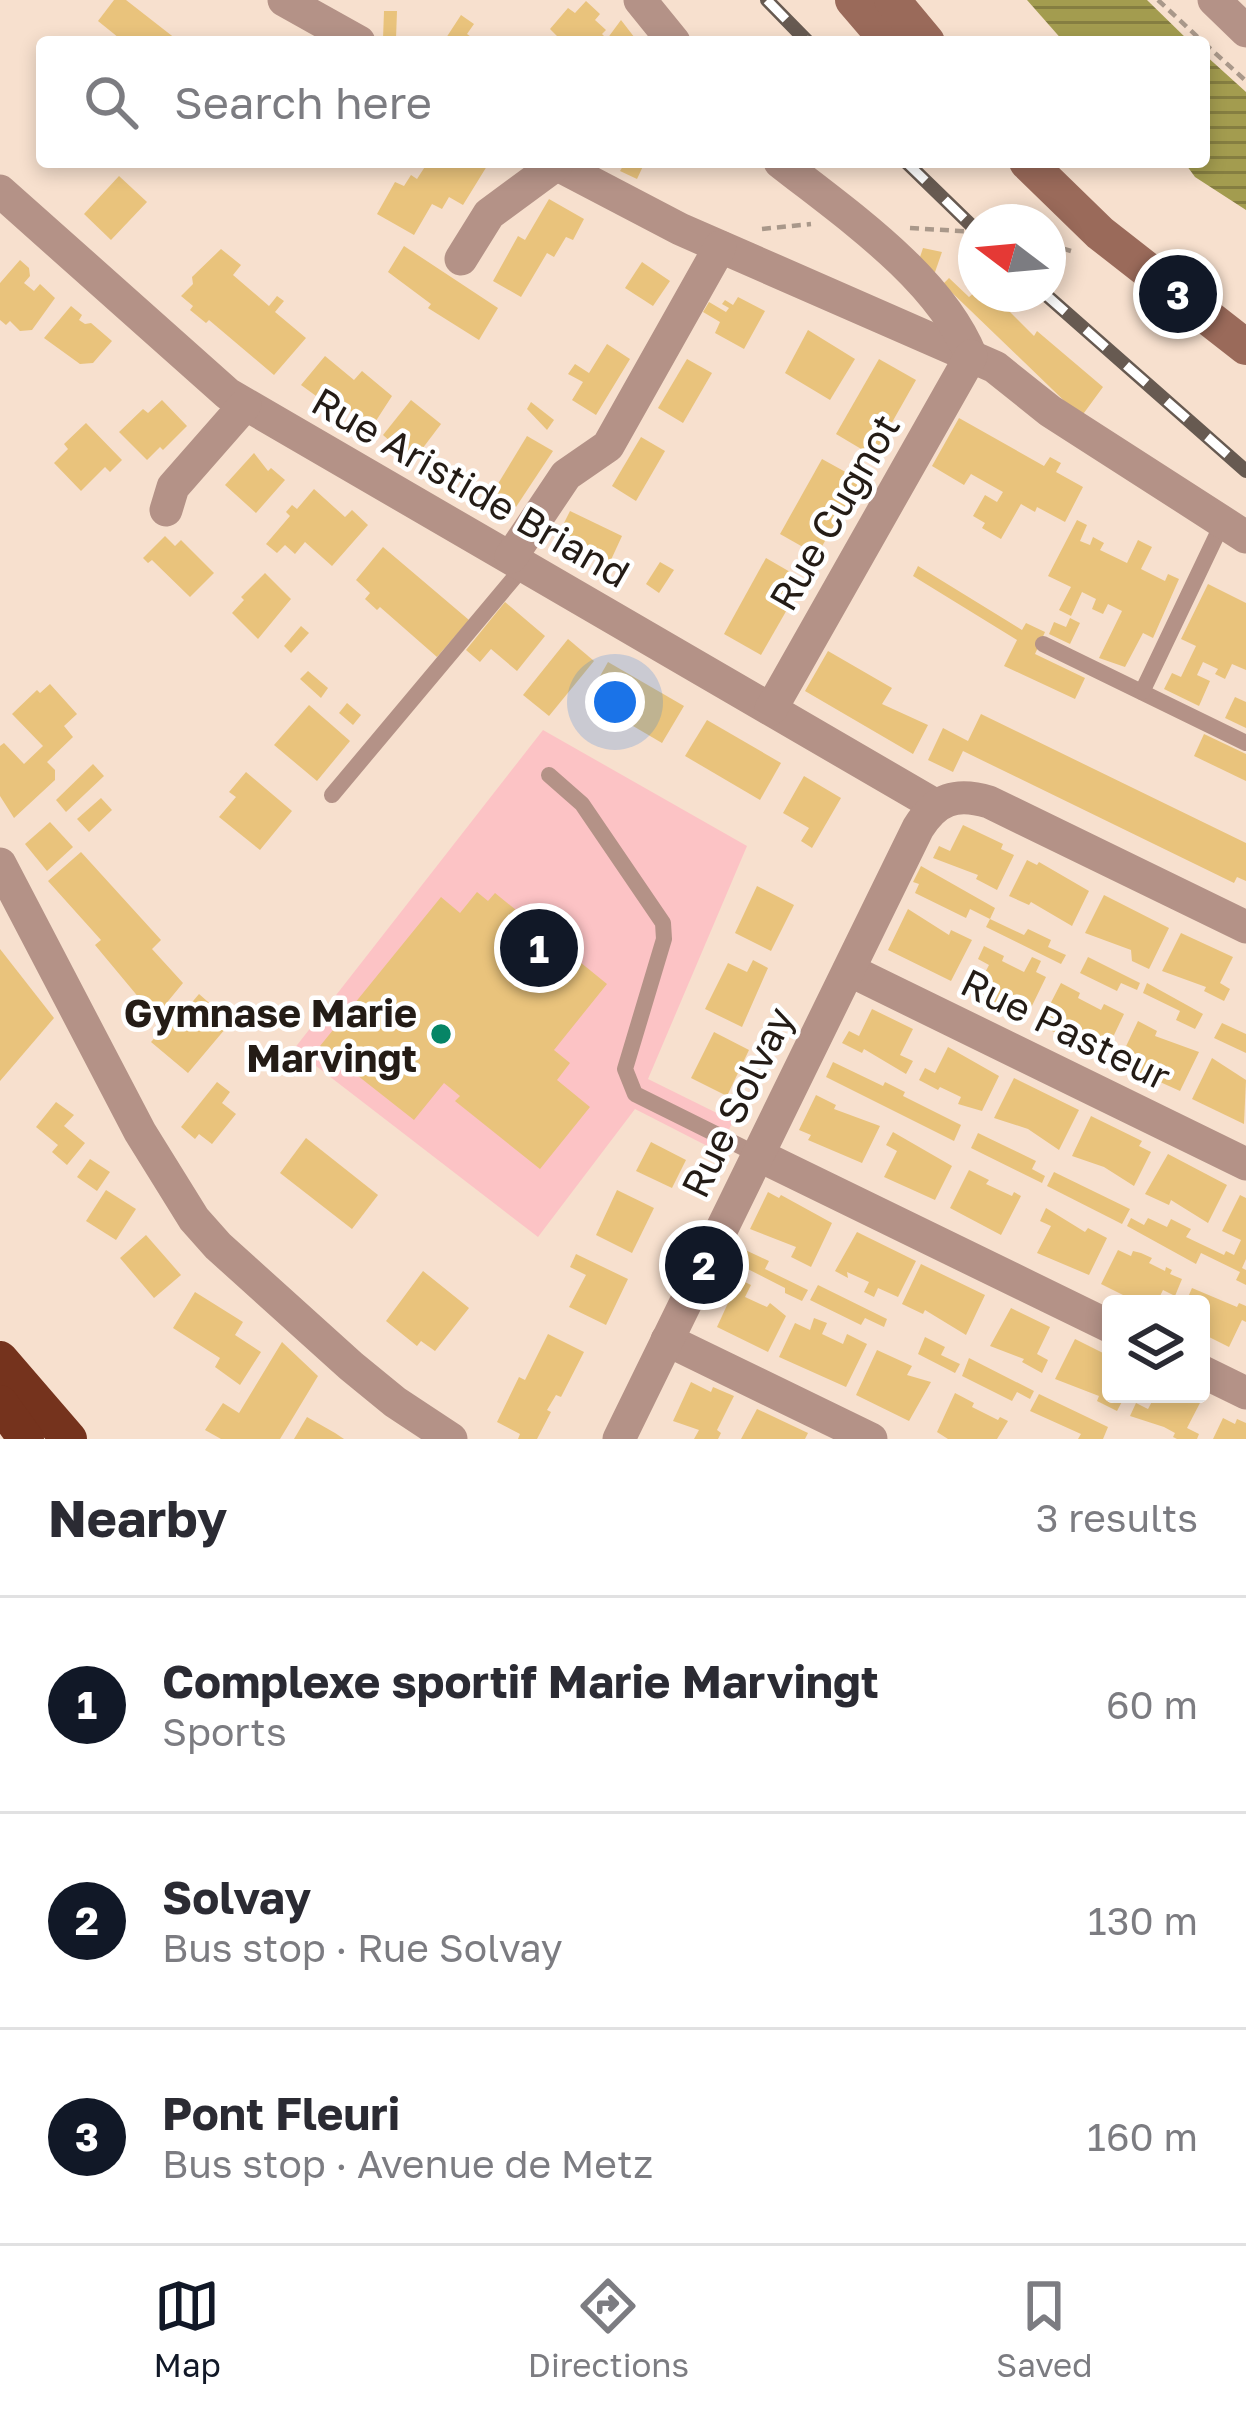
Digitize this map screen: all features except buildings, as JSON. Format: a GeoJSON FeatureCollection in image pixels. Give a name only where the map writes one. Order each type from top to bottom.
{"type":"FeatureCollection","features":[{"type":"Feature","properties":{"kind":"highway"},"geometry":{"type":"LineString","coordinates":[[0,1359],[69,1439]]}},
{"type":"Feature","properties":{"kind":"highway"},"geometry":{"type":"LineString","coordinates":[[0,1403],[26,1439]]}},
{"type":"Feature","properties":{"kind":"main road"},"geometry":{"type":"LineString","coordinates":[[853,0],[884,36]]}},
{"type":"Feature","properties":{"kind":"main road"},"geometry":{"type":"LineString","coordinates":[[892,0],[922,36]]}},
{"type":"Feature","properties":{"kind":"main road"},"geometry":{"type":"LineString","coordinates":[[1033,168],[1100,233],[1246,347]]}},
{"type":"Feature","properties":{"kind":"street"},"geometry":{"type":"LineString","coordinates":[[284,0],[348,36]]}},
{"type":"Feature","properties":{"kind":"street"},"geometry":{"type":"LineString","coordinates":[[640,0],[669,36]]}},
{"type":"Feature","properties":{"kind":"street"},"geometry":{"type":"LineString","coordinates":[[1214,0],[1246,31]]}},
{"type":"Feature","properties":{"kind":"street"},"geometry":{"type":"LineString","coordinates":[[461,260],[489,214],[549,168]]}},
{"type":"Feature","properties":{"kind":"street"},"geometry":{"type":"LineString","coordinates":[[565,168],[720,247],[995,368],[1044,407],[1234,530]]}},
{"type":"Feature","properties":{"kind":"street"},"geometry":{"type":"LineString","coordinates":[[788,168],[864,228],[937,300],[956,324],[971,356]]}},
{"type":"Feature","properties":{"kind":"street","name":"Rue Aristide Briand"},"geometry":{"type":"LineString","coordinates":[[0,191],[245,405],[935,805]]}},
{"type":"Feature","properties":{"kind":"street"},"geometry":{"type":"LineString","coordinates":[[517,562],[566,475],[608,446],[720,247]]}},
{"type":"Feature","properties":{"kind":"street","name":"Rue Cugnot"},"geometry":{"type":"LineString","coordinates":[[771,710],[971,356]]}},
{"type":"Feature","properties":{"kind":"street"},"geometry":{"type":"LineString","coordinates":[[166,510],[173,488],[245,405]]}},
{"type":"Feature","properties":{"kind":"street"},"geometry":{"type":"LineString","coordinates":[[935,805],[951,797],[989,802],[1246,927]]}},
{"type":"Feature","properties":{"kind":"street","name":"Rue Solvay"},"geometry":{"type":"LineString","coordinates":[[619,1439],[918,828],[935,805]]}},
{"type":"Feature","properties":{"kind":"street"},"geometry":{"type":"LineString","coordinates":[[4,881],[140,1132],[194,1219],[351,1366],[451,1439]]}},
{"type":"Feature","properties":{"kind":"street","name":"Rue Pasteur"},"geometry":{"type":"LineString","coordinates":[[850,970],[1246,1164]]}},
{"type":"Feature","properties":{"kind":"street"},"geometry":{"type":"LineString","coordinates":[[758,1155],[1102,1323]]}},
{"type":"Feature","properties":{"kind":"street"},"geometry":{"type":"LineString","coordinates":[[667,1340],[871,1439]]}},
{"type":"Feature","properties":{"kind":"street"},"geometry":{"type":"LineString","coordinates":[[1210,1375],[1246,1393]]}},
{"type":"Feature","properties":{"kind":"lane"},"geometry":{"type":"LineString","coordinates":[[1142,692],[1234,530]]}},
{"type":"Feature","properties":{"kind":"lane"},"geometry":{"type":"LineString","coordinates":[[332,796],[517,562]]}},
{"type":"Feature","properties":{"kind":"lane"},"geometry":{"type":"LineString","coordinates":[[1043,644],[1246,743]]}},
{"type":"Feature","properties":{"kind":"lane"},"geometry":{"type":"LineString","coordinates":[[549,775],[582,804],[663,923],[664,939],[625,1069],[635,1094],[758,1155]]}},
{"type":"Feature","properties":{"kind":"path"},"geometry":{"type":"LineString","coordinates":[[1158,0],[1197,36]]}},
{"type":"Feature","properties":{"kind":"path"},"geometry":{"type":"LineString","coordinates":[[1210,48],[1246,81]]}},
{"type":"Feature","properties":{"kind":"path"},"geometry":{"type":"LineString","coordinates":[[755,230],[822,224]]}},
{"type":"Feature","properties":{"kind":"path"},"geometry":{"type":"LineString","coordinates":[[864,228],[958,229]]}},
{"type":"Feature","properties":{"kind":"shaded area"},"geometry":{"type":"Polygon","coordinates":[[[1027,0],[1147,0],[1184,36],[1059,36],[1027,0]]]}},
{"type":"Feature","properties":{"kind":"shaded area"},"geometry":{"type":"Polygon","coordinates":[[[1210,59],[1246,92],[1246,210],[1188,168],[1210,168],[1210,59]]]}},
{"type":"Feature","properties":{"kind":"shaded area"},"geometry":{"type":"Polygon","coordinates":[[[543,730],[747,846],[648,1079],[733,1121],[719,1152],[635,1109],[538,1237],[294,1049],[543,730]]]}},
{"type":"Feature","properties":{"kind":"railway"},"geometry":{"type":"LineString","coordinates":[[767,0],[802,36]]}},
{"type":"Feature","properties":{"kind":"railway"},"geometry":{"type":"LineString","coordinates":[[912,168],[958,213]]}},
{"type":"Feature","properties":{"kind":"railway"},"geometry":{"type":"LineString","coordinates":[[1065,312],[1246,471]]}},
{"type":"Feature","properties":{"kind":"place","name":"Pont Fleuri"},"geometry":{"type":"Point","coordinates":[1178,294]}},
{"type":"Feature","properties":{"kind":"place","name":"Complexe sportif Marie Marvingt"},"geometry":{"type":"Point","coordinates":[539,948]}},
{"type":"Feature","properties":{"kind":"place","name":"Gymnase Marie Marvingt"},"geometry":{"type":"Point","coordinates":[441,1034]}},
{"type":"Feature","properties":{"kind":"place","name":"Solvay"},"geometry":{"type":"Point","coordinates":[704,1265]}}]}
